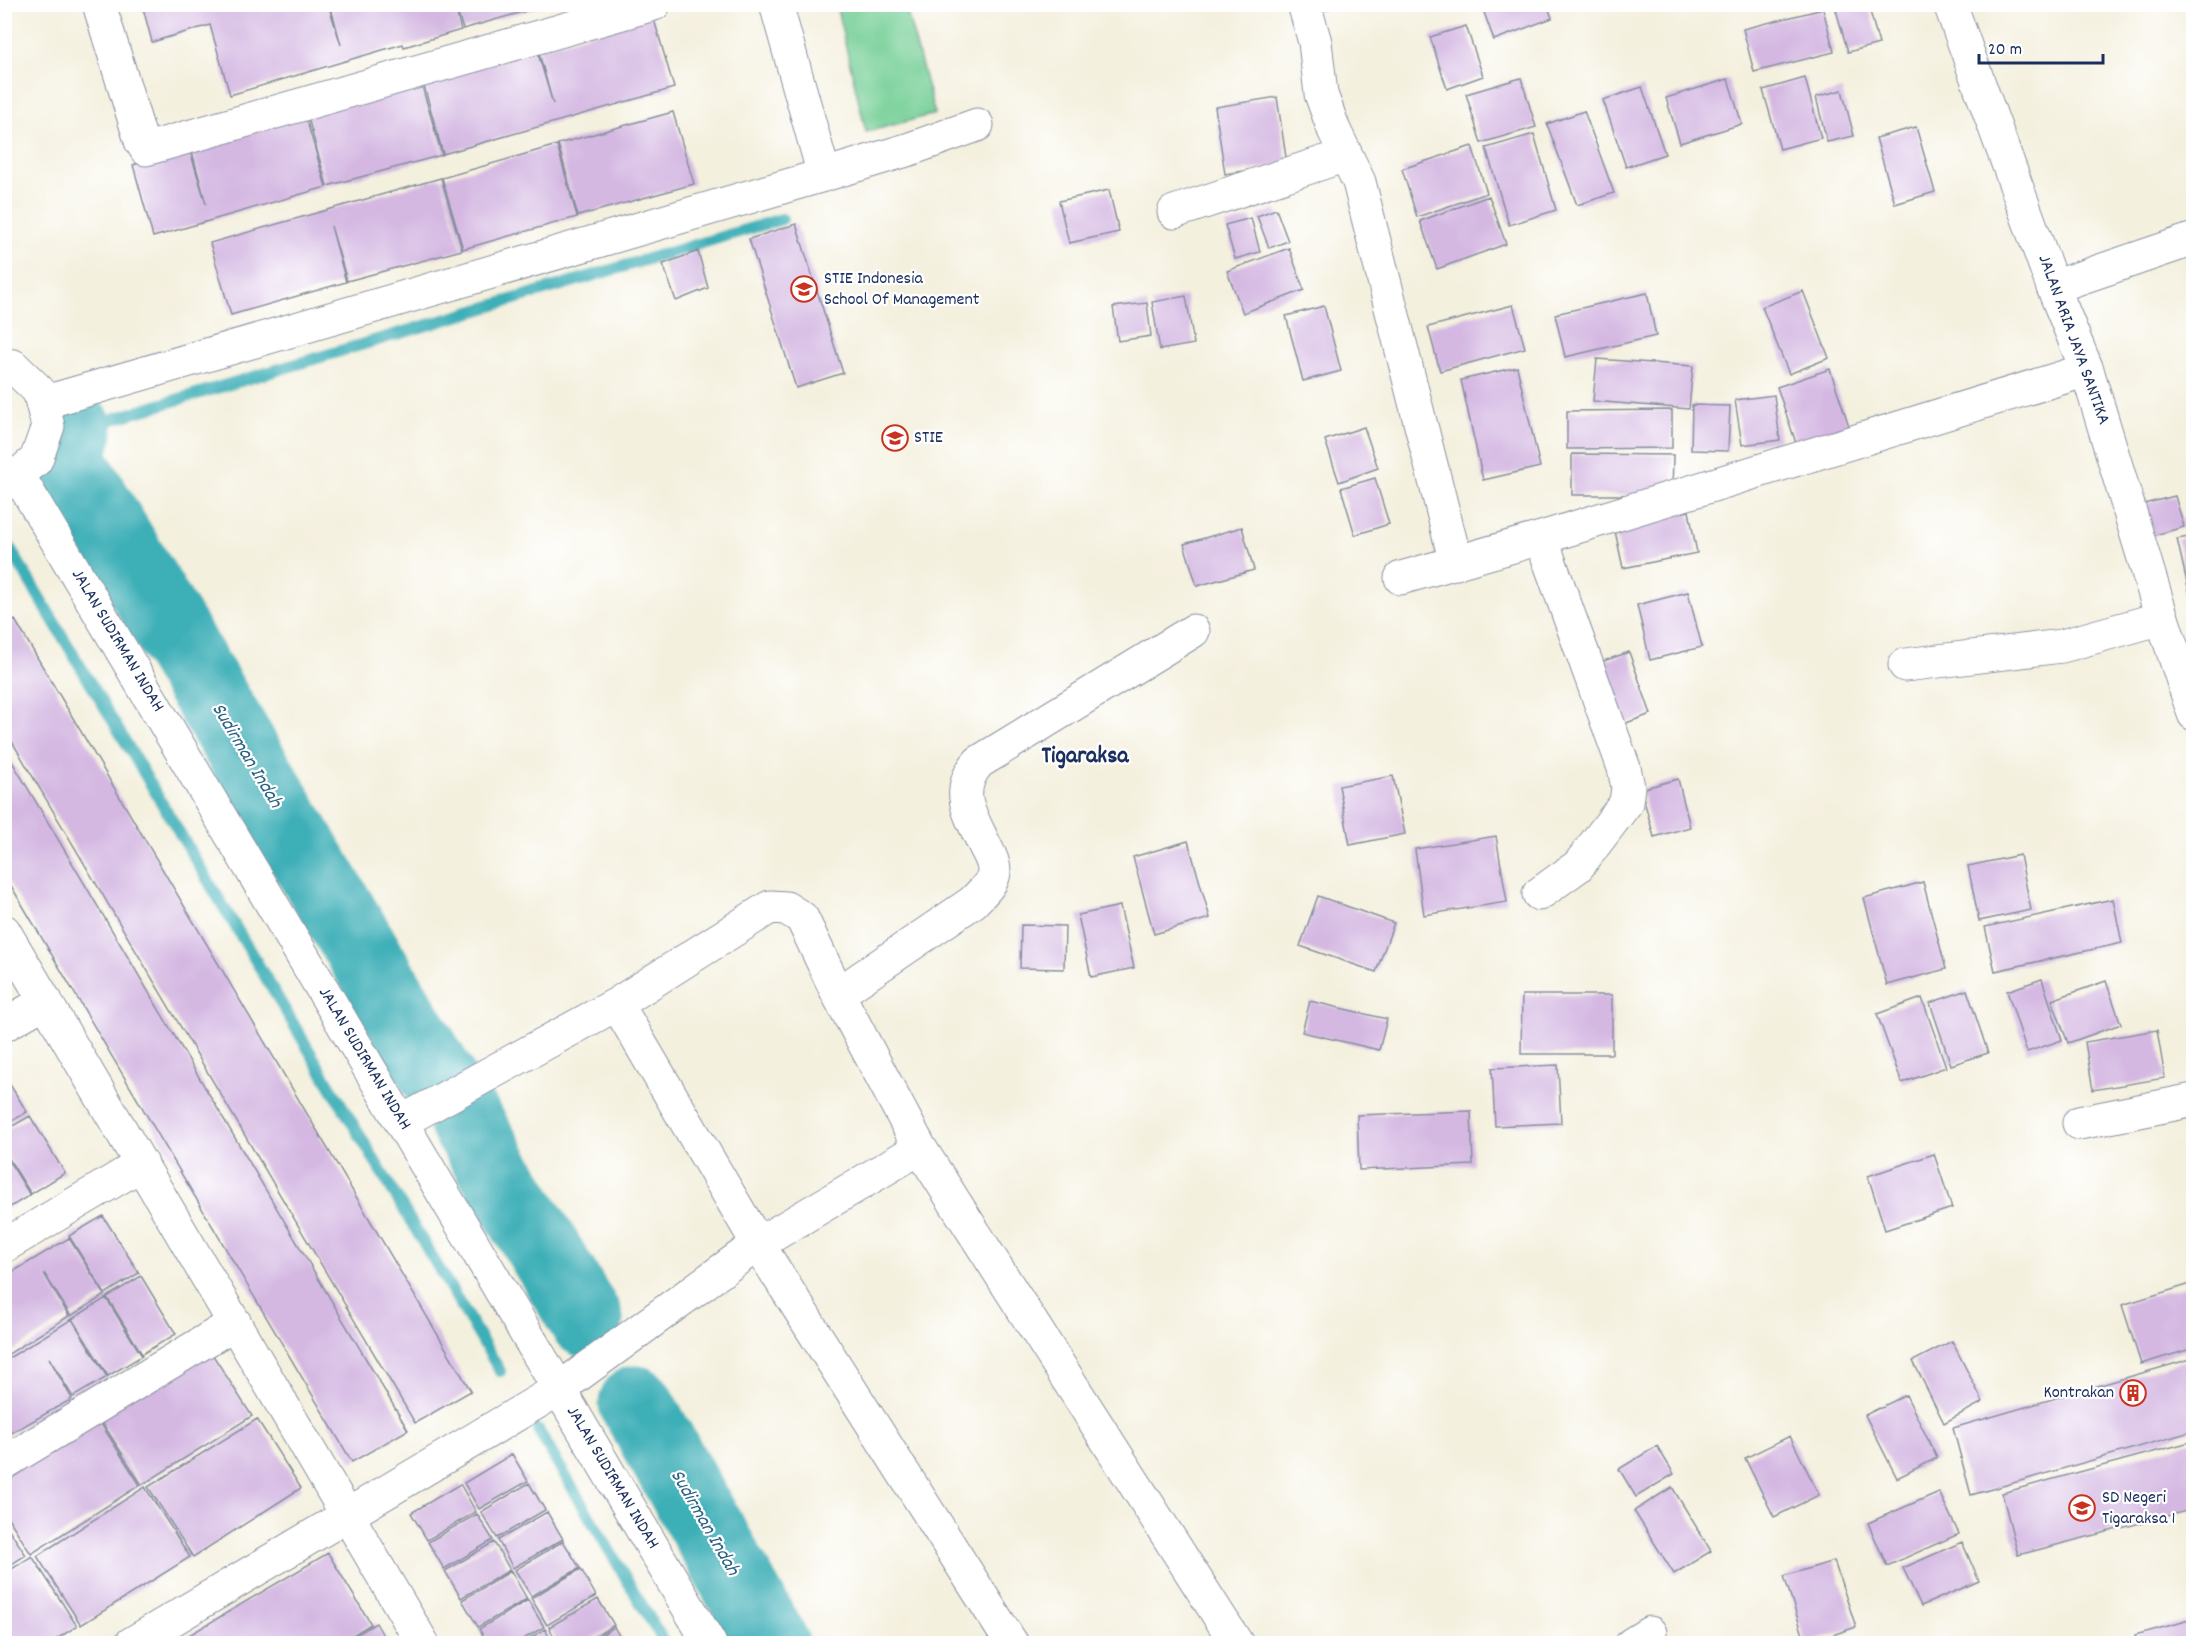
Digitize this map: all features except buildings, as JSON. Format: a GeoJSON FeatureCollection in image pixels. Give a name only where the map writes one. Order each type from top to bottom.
{"type":"FeatureCollection","features":[{"type":"Feature","properties":{"kind":"street"},"geometry":{"type":"LineString","coordinates":[[99,4],[141,141],[146,149],[654,4]]}},
{"type":"Feature","properties":{"kind":"street"},"geometry":{"type":"LineString","coordinates":[[776,4],[824,175]]}},
{"type":"Feature","properties":{"kind":"street"},"geometry":{"type":"LineString","coordinates":[[1304,4],[1316,42],[1321,94],[1334,130],[1359,182],[1456,562]]}},
{"type":"Feature","properties":{"kind":"street","name":"JALAN ARIA JAYA SANTIKA"},"geometry":{"type":"LineString","coordinates":[[1950,4],[2053,287],[2087,370],[2193,714]]}},
{"type":"Feature","properties":{"kind":"street"},"geometry":{"type":"LineString","coordinates":[[42,403],[824,175],[910,149],[977,125]]}},
{"type":"Feature","properties":{"kind":"street"},"geometry":{"type":"LineString","coordinates":[[1174,212],[1347,155]]}},
{"type":"Feature","properties":{"kind":"street"},"geometry":{"type":"LineString","coordinates":[[2053,287],[2193,239]]}},
{"type":"Feature","properties":{"kind":"street"},"geometry":{"type":"LineString","coordinates":[[4,365],[12,366],[39,391],[48,426],[36,460],[11,479]]}},
{"type":"Feature","properties":{"kind":"street"},"geometry":{"type":"LineString","coordinates":[[1401,578],[1541,538],[2087,370]]}},
{"type":"Feature","properties":{"kind":"street","name":"JALAN SUDIRMAN INDAH"},"geometry":{"type":"LineString","coordinates":[[11,479],[401,1122],[710,1644]]}},
{"type":"Feature","properties":{"kind":"street"},"geometry":{"type":"LineString","coordinates":[[1539,894],[1578,866],[1626,803],[1628,787],[1624,768],[1541,538]]}},
{"type":"Feature","properties":{"kind":"street"},"geometry":{"type":"LineString","coordinates":[[1905,665],[2062,646],[2162,618]]}},
{"type":"Feature","properties":{"kind":"street"},"geometry":{"type":"LineString","coordinates":[[838,994],[974,902],[990,884],[994,872],[991,858],[967,805],[964,790],[968,774],[979,762],[1193,631]]}},
{"type":"Feature","properties":{"kind":"street"},"geometry":{"type":"LineString","coordinates":[[401,1122],[617,1004],[770,907],[786,908],[802,918],[838,994],[920,1148],[1237,1644]]}},
{"type":"Feature","properties":{"kind":"street"},"geometry":{"type":"LineString","coordinates":[[4,931],[423,1644]]}},
{"type":"Feature","properties":{"kind":"street"},"geometry":{"type":"LineString","coordinates":[[4,1025],[46,1001]]}},
{"type":"Feature","properties":{"kind":"street"},"geometry":{"type":"LineString","coordinates":[[617,1004],[758,1244],[1012,1644]]}},
{"type":"Feature","properties":{"kind":"street"},"geometry":{"type":"LineString","coordinates":[[2079,1123],[2193,1100]]}},
{"type":"Feature","properties":{"kind":"street"},"geometry":{"type":"LineString","coordinates":[[131,1644],[559,1389],[758,1244],[920,1148]]}},
{"type":"Feature","properties":{"kind":"street"},"geometry":{"type":"LineString","coordinates":[[4,1246],[142,1164]]}},
{"type":"Feature","properties":{"kind":"street"},"geometry":{"type":"LineString","coordinates":[[4,1463],[235,1323]]}},
{"type":"Feature","properties":{"kind":"green space"},"geometry":{"type":"Polygon","coordinates":[[[836,5],[905,5],[935,114],[866,132],[836,5]]]}},
{"type":"Feature","properties":{"kind":"waterway"},"geometry":{"type":"LineString","coordinates":[[76,430],[782,219]]}},
{"type":"Feature","properties":{"kind":"waterway","name":"Sudirman Indah"},"geometry":{"type":"LineString","coordinates":[[76,430],[68,459],[439,1079]]}},
{"type":"Feature","properties":{"kind":"waterway"},"geometry":{"type":"LineString","coordinates":[[4,538],[500,1371]]}},
{"type":"Feature","properties":{"kind":"waterway","name":"Sudirman Indah"},"geometry":{"type":"LineString","coordinates":[[466,1121],[586,1320]]}},
{"type":"Feature","properties":{"kind":"waterway","name":"Sudirman Indah"},"geometry":{"type":"LineString","coordinates":[[636,1403],[772,1644]]}},
{"type":"Feature","properties":{"kind":"waterway"},"geometry":{"type":"LineString","coordinates":[[538,1430],[665,1644]]}},
{"type":"Feature","properties":{"kind":"place","name":"STIE Indonesia School Of Management"},"geometry":{"type":"Point","coordinates":[804,289]}},
{"type":"Feature","properties":{"kind":"place","name":"STIE"},"geometry":{"type":"Point","coordinates":[895,438]}},
{"type":"Feature","properties":{"kind":"place","name":"Kontrakan"},"geometry":{"type":"Point","coordinates":[2133,1393]}},
{"type":"Feature","properties":{"kind":"place","name":"SD Negeri Tigaraksa 1"},"geometry":{"type":"Point","coordinates":[2082,1508]}},
{"type":"Feature","properties":{"kind":"district","name":"Tigaraksa"},"geometry":{"type":"Point","coordinates":[1085,757]}}]}
